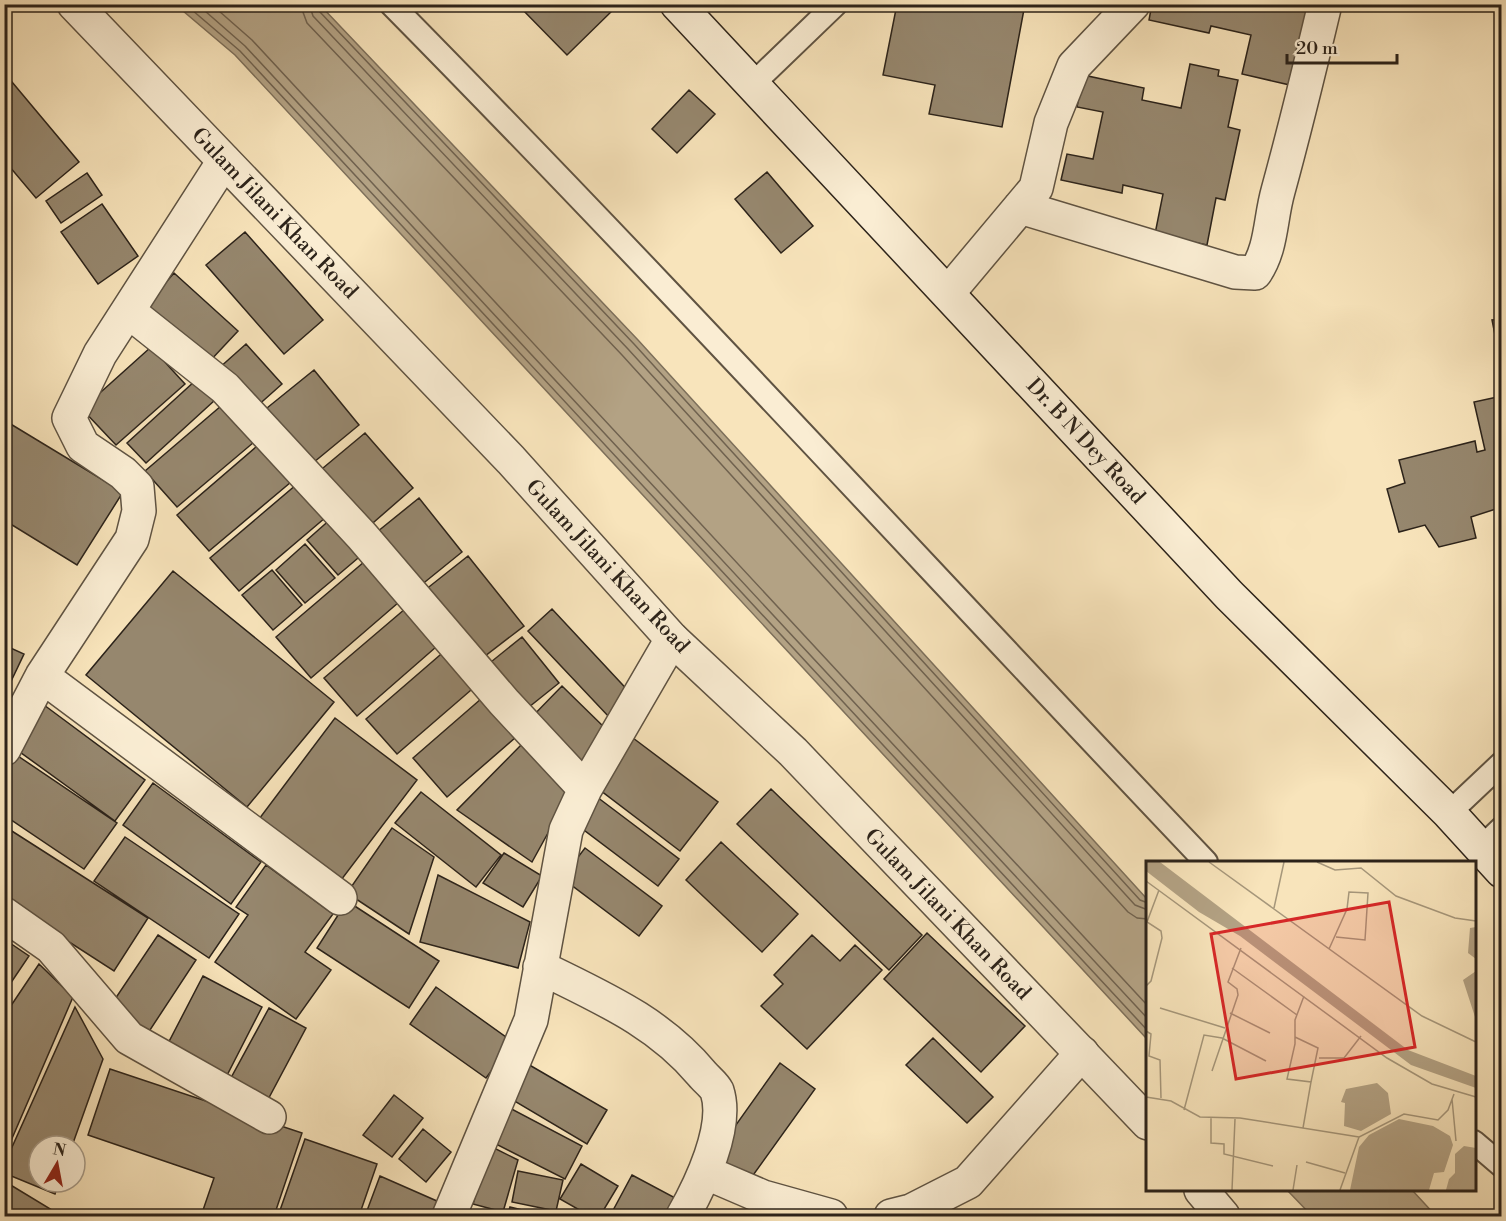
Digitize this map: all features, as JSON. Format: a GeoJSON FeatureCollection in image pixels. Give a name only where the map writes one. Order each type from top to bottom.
{"type":"FeatureCollection","features":[{"type":"Feature","properties":{"kind":"street","name":"Gulam Jilani Khan Road"},"geometry":{"type":"LineString","coordinates":[[74,4],[511,460],[672,639],[793,752],[1146,1121]]}},
{"type":"Feature","properties":{"kind":"street","name":"Dr. B N Dey Road"},"geometry":{"type":"LineString","coordinates":[[677,4],[1229,595],[1449,813],[1494,849]]}},
{"type":"Feature","properties":{"kind":"street"},"geometry":{"type":"LineString","coordinates":[[948,293],[1036,188],[1052,123],[1074,66],[1133,4]]}},
{"type":"Feature","properties":{"kind":"street"},"geometry":{"type":"LineString","coordinates":[[1020,207],[1235,272],[1255,273],[1266,257],[1278,192],[1291,150],[1325,4]]}},
{"type":"Feature","properties":{"kind":"street"},"geometry":{"type":"LineString","coordinates":[[4,749],[42,676],[132,539],[140,511],[137,487],[123,473],[83,446],[69,418],[100,354],[224,161]]}},
{"type":"Feature","properties":{"kind":"street"},"geometry":{"type":"LineString","coordinates":[[128,312],[225,388],[363,536],[504,702],[585,789]]}},
{"type":"Feature","properties":{"kind":"street"},"geometry":{"type":"LineString","coordinates":[[449,1216],[531,1020],[566,830],[585,789],[672,639]]}},
{"type":"Feature","properties":{"kind":"street"},"geometry":{"type":"LineString","coordinates":[[42,676],[340,898]]}},
{"type":"Feature","properties":{"kind":"street"},"geometry":{"type":"LineString","coordinates":[[4,914],[51,947],[129,1038],[269,1117]]}},
{"type":"Feature","properties":{"kind":"street"},"geometry":{"type":"LineString","coordinates":[[540,967],[640,1018],[685,1053],[717,1091],[718,1122],[707,1173],[684,1216]]}},
{"type":"Feature","properties":{"kind":"street"},"geometry":{"type":"LineString","coordinates":[[891,1216],[911,1211],[968,1182],[1082,1053]]}},
{"type":"Feature","properties":{"kind":"street"},"geometry":{"type":"LineString","coordinates":[[707,1173],[762,1197],[831,1216]]}},
{"type":"Feature","properties":{"kind":"street"},"geometry":{"type":"LineString","coordinates":[[1203,1191],[1223,1216]]}},
{"type":"Feature","properties":{"kind":"lane"},"geometry":{"type":"LineString","coordinates":[[391,4],[675,297],[936,578],[1205,861]]}},
{"type":"Feature","properties":{"kind":"lane"},"geometry":{"type":"LineString","coordinates":[[753,84],[836,4]]}},
{"type":"Feature","properties":{"kind":"lane"},"geometry":{"type":"LineString","coordinates":[[1449,813],[1502,763]]}},
{"type":"Feature","properties":{"kind":"lane"},"geometry":{"type":"LineString","coordinates":[[1476,1144],[1502,1166]]}},
{"type":"Feature","properties":{"kind":"water"},"geometry":{"type":"Polygon","coordinates":[[[176,5],[320,5],[638,340],[1146,898],[1146,1038],[235,55],[176,5]]]}},
{"type":"Feature","properties":{"kind":"water"},"geometry":{"type":"Polygon","coordinates":[[[1288,1191],[1413,1191],[1436,1216],[1312,1216],[1288,1191]]]}},
{"type":"Feature","properties":{"kind":"building"},"geometry":{"type":"Polygon","coordinates":[[[610,4],[614,9],[567,55],[518,5],[610,4]]]}},
{"type":"Feature","properties":{"kind":"building"},"geometry":{"type":"Polygon","coordinates":[[[897,4],[1025,4],[1002,127],[929,114],[935,85],[883,75],[897,4]]]}},
{"type":"Feature","properties":{"kind":"building"},"geometry":{"type":"Polygon","coordinates":[[[1152,4],[1319,4],[1290,85],[1242,74],[1251,35],[1211,26],[1209,33],[1149,20],[1152,4]]]}},
{"type":"Feature","properties":{"kind":"building"},"geometry":{"type":"Polygon","coordinates":[[[1190,64],[1219,70],[1218,76],[1238,80],[1228,127],[1240,130],[1225,200],[1216,198],[1207,245],[1155,234],[1163,194],[1123,185],[1122,193],[1061,180],[1067,154],[1093,159],[1103,112],[1077,107],[1083,75],[1144,88],[1142,100],[1181,108],[1190,64]]]}},
{"type":"Feature","properties":{"kind":"building"},"geometry":{"type":"Polygon","coordinates":[[[12,82],[79,162],[36,198],[4,160],[4,88],[12,82]]]}},
{"type":"Feature","properties":{"kind":"building"},"geometry":{"type":"Polygon","coordinates":[[[689,90],[715,114],[677,153],[652,129],[689,90]]]}},
{"type":"Feature","properties":{"kind":"building"},"geometry":{"type":"Polygon","coordinates":[[[767,172],[813,226],[781,253],[735,199],[767,172]]]}},
{"type":"Feature","properties":{"kind":"building"},"geometry":{"type":"Polygon","coordinates":[[[87,173],[102,195],[61,223],[46,201],[87,173]]]}},
{"type":"Feature","properties":{"kind":"building"},"geometry":{"type":"Polygon","coordinates":[[[102,204],[138,256],[98,284],[61,232],[102,204]]]}},
{"type":"Feature","properties":{"kind":"building"},"geometry":{"type":"Polygon","coordinates":[[[245,232],[323,320],[284,354],[206,265],[245,232]]]}},
{"type":"Feature","properties":{"kind":"building"},"geometry":{"type":"Polygon","coordinates":[[[174,273],[238,331],[209,362],[146,305],[174,273]]]}},
{"type":"Feature","properties":{"kind":"building"},"geometry":{"type":"Polygon","coordinates":[[[1502,319],[1502,370],[1492,320],[1502,319]]]}},
{"type":"Feature","properties":{"kind":"building"},"geometry":{"type":"Polygon","coordinates":[[[246,344],[282,384],[255,408],[218,369],[246,344]]]}},
{"type":"Feature","properties":{"kind":"building"},"geometry":{"type":"Polygon","coordinates":[[[151,347],[185,384],[116,445],[82,409],[151,347]]]}},
{"type":"Feature","properties":{"kind":"building"},"geometry":{"type":"Polygon","coordinates":[[[314,370],[359,425],[308,467],[262,412],[314,370]]]}},
{"type":"Feature","properties":{"kind":"building"},"geometry":{"type":"Polygon","coordinates":[[[196,380],[215,400],[146,463],[127,443],[196,380]]]}},
{"type":"Feature","properties":{"kind":"building"},"geometry":{"type":"Polygon","coordinates":[[[1502,396],[1502,507],[1471,517],[1476,538],[1439,547],[1425,525],[1399,532],[1387,489],[1405,483],[1399,460],[1475,441],[1477,452],[1485,450],[1474,402],[1502,396]]]}},
{"type":"Feature","properties":{"kind":"building"},"geometry":{"type":"Polygon","coordinates":[[[228,400],[260,437],[177,507],[145,471],[228,400]]]}},
{"type":"Feature","properties":{"kind":"building"},"geometry":{"type":"Polygon","coordinates":[[[4,420],[123,492],[77,565],[4,520],[4,420]]]}},
{"type":"Feature","properties":{"kind":"building"},"geometry":{"type":"Polygon","coordinates":[[[365,433],[413,488],[366,529],[317,473],[365,433]]]}},
{"type":"Feature","properties":{"kind":"building"},"geometry":{"type":"Polygon","coordinates":[[[264,440],[297,477],[209,551],[177,515],[264,440]]]}},
{"type":"Feature","properties":{"kind":"building"},"geometry":{"type":"Polygon","coordinates":[[[303,479],[332,512],[239,591],[210,558],[303,479]]]}},
{"type":"Feature","properties":{"kind":"building"},"geometry":{"type":"Polygon","coordinates":[[[419,498],[462,552],[415,590],[372,536],[419,498]]]}},
{"type":"Feature","properties":{"kind":"building"},"geometry":{"type":"Polygon","coordinates":[[[333,517],[364,553],[338,575],[307,540],[333,517]]]}},
{"type":"Feature","properties":{"kind":"building"},"geometry":{"type":"Polygon","coordinates":[[[305,544],[335,578],[305,603],[276,570],[305,544]]]}},
{"type":"Feature","properties":{"kind":"building"},"geometry":{"type":"Polygon","coordinates":[[[371,556],[406,596],[311,678],[276,637],[371,556]]]}},
{"type":"Feature","properties":{"kind":"building"},"geometry":{"type":"Polygon","coordinates":[[[468,556],[524,626],[476,663],[420,594],[468,556]]]}},
{"type":"Feature","properties":{"kind":"building"},"geometry":{"type":"Polygon","coordinates":[[[272,570],[302,605],[273,630],[242,595],[272,570]]]}},
{"type":"Feature","properties":{"kind":"building"},"geometry":{"type":"Polygon","coordinates":[[[173,571],[334,702],[247,807],[86,675],[173,571]]]}},
{"type":"Feature","properties":{"kind":"building"},"geometry":{"type":"Polygon","coordinates":[[[412,603],[444,640],[357,716],[324,678],[412,603]]]}},
{"type":"Feature","properties":{"kind":"building"},"geometry":{"type":"Polygon","coordinates":[[[552,609],[634,697],[610,718],[528,631],[552,609]]]}},
{"type":"Feature","properties":{"kind":"building"},"geometry":{"type":"Polygon","coordinates":[[[522,637],[559,683],[519,715],[481,670],[522,637]]]}},
{"type":"Feature","properties":{"kind":"building"},"geometry":{"type":"Polygon","coordinates":[[[4,645],[24,654],[4,696],[4,645]]]}},
{"type":"Feature","properties":{"kind":"building"},"geometry":{"type":"Polygon","coordinates":[[[447,649],[478,684],[397,754],[366,719],[447,649]]]}},
{"type":"Feature","properties":{"kind":"building"},"geometry":{"type":"Polygon","coordinates":[[[562,686],[609,732],[571,771],[526,723],[562,686]]]}},
{"type":"Feature","properties":{"kind":"building"},"geometry":{"type":"Polygon","coordinates":[[[489,692],[523,731],[447,797],[413,758],[489,692]]]}},
{"type":"Feature","properties":{"kind":"building"},"geometry":{"type":"Polygon","coordinates":[[[44,705],[145,780],[115,821],[13,747],[44,705]]]}},
{"type":"Feature","properties":{"kind":"building"},"geometry":{"type":"Polygon","coordinates":[[[335,718],[417,780],[335,888],[253,827],[335,718]]]}},
{"type":"Feature","properties":{"kind":"building"},"geometry":{"type":"Polygon","coordinates":[[[633,738],[718,802],[680,851],[596,787],[633,738]]]}},
{"type":"Feature","properties":{"kind":"building"},"geometry":{"type":"Polygon","coordinates":[[[524,742],[575,784],[532,862],[457,810],[524,742]]]}},
{"type":"Feature","properties":{"kind":"building"},"geometry":{"type":"Polygon","coordinates":[[[12,752],[117,823],[84,869],[4,815],[4,763],[12,752]]]}},
{"type":"Feature","properties":{"kind":"building"},"geometry":{"type":"Polygon","coordinates":[[[153,783],[261,862],[231,904],[123,825],[153,783]]]}},
{"type":"Feature","properties":{"kind":"building"},"geometry":{"type":"Polygon","coordinates":[[[771,789],[922,935],[889,970],[737,824],[771,789]]]}},
{"type":"Feature","properties":{"kind":"building"},"geometry":{"type":"Polygon","coordinates":[[[421,792],[501,855],[476,887],[395,823],[421,792]]]}},
{"type":"Feature","properties":{"kind":"building"},"geometry":{"type":"Polygon","coordinates":[[[597,797],[679,859],[658,886],[576,824],[597,797]]]}},
{"type":"Feature","properties":{"kind":"building"},"geometry":{"type":"Polygon","coordinates":[[[4,826],[148,918],[114,971],[4,900],[4,826]]]}},
{"type":"Feature","properties":{"kind":"building"},"geometry":{"type":"Polygon","coordinates":[[[392,828],[434,857],[409,934],[347,893],[392,828]]]}},
{"type":"Feature","properties":{"kind":"building"},"geometry":{"type":"Polygon","coordinates":[[[125,837],[239,914],[209,958],[94,881],[125,837]]]}},
{"type":"Feature","properties":{"kind":"building"},"geometry":{"type":"Polygon","coordinates":[[[721,842],[798,914],[762,952],[686,880],[721,842]]]}},
{"type":"Feature","properties":{"kind":"building"},"geometry":{"type":"Polygon","coordinates":[[[585,848],[662,906],[639,936],[562,878],[585,848]]]}},
{"type":"Feature","properties":{"kind":"building"},"geometry":{"type":"Polygon","coordinates":[[[504,853],[542,876],[523,907],[483,883],[504,853]]]}},
{"type":"Feature","properties":{"kind":"building"},"geometry":{"type":"Polygon","coordinates":[[[266,865],[333,914],[305,952],[331,970],[296,1019],[215,962],[248,915],[236,907],[266,865]]]}},
{"type":"Feature","properties":{"kind":"building"},"geometry":{"type":"Polygon","coordinates":[[[438,875],[530,922],[518,968],[420,942],[438,875]]]}},
{"type":"Feature","properties":{"kind":"building"},"geometry":{"type":"Polygon","coordinates":[[[347,901],[439,961],[409,1008],[317,948],[347,901]]]}},
{"type":"Feature","properties":{"kind":"building"},"geometry":{"type":"Polygon","coordinates":[[[927,933],[1025,1026],[981,1072],[884,979],[927,933]]]}},
{"type":"Feature","properties":{"kind":"building"},"geometry":{"type":"Polygon","coordinates":[[[158,935],[196,960],[148,1033],[109,1008],[158,935]]]}},
{"type":"Feature","properties":{"kind":"building"},"geometry":{"type":"Polygon","coordinates":[[[812,935],[840,961],[855,945],[882,970],[807,1049],[761,1006],[783,984],[774,975],[812,935]]]}},
{"type":"Feature","properties":{"kind":"building"},"geometry":{"type":"Polygon","coordinates":[[[4,939],[29,956],[4,993],[4,939]]]}},
{"type":"Feature","properties":{"kind":"building"},"geometry":{"type":"Polygon","coordinates":[[[39,964],[73,997],[4,1157],[4,1016],[39,964]]]}},
{"type":"Feature","properties":{"kind":"building"},"geometry":{"type":"Polygon","coordinates":[[[203,976],[262,1007],[221,1087],[161,1057],[203,976]]]}},
{"type":"Feature","properties":{"kind":"building"},"geometry":{"type":"Polygon","coordinates":[[[436,987],[513,1042],[486,1078],[410,1024],[436,987]]]}},
{"type":"Feature","properties":{"kind":"building"},"geometry":{"type":"Polygon","coordinates":[[[75,1007],[103,1059],[76,1134],[27,1134],[27,1182],[4,1173],[4,1165],[75,1007]]]}},
{"type":"Feature","properties":{"kind":"building"},"geometry":{"type":"Polygon","coordinates":[[[269,1008],[306,1028],[264,1107],[226,1087],[269,1008]]]}},
{"type":"Feature","properties":{"kind":"building"},"geometry":{"type":"Polygon","coordinates":[[[933,1038],[993,1097],[967,1123],[906,1065],[933,1038]]]}},
{"type":"Feature","properties":{"kind":"building"},"geometry":{"type":"Polygon","coordinates":[[[526,1063],[607,1110],[587,1144],[506,1096],[526,1063]]]}},
{"type":"Feature","properties":{"kind":"building"},"geometry":{"type":"Polygon","coordinates":[[[780,1063],[815,1089],[746,1185],[711,1160],[780,1063]]]}},
{"type":"Feature","properties":{"kind":"building"},"geometry":{"type":"Polygon","coordinates":[[[110,1069],[302,1133],[274,1216],[201,1216],[214,1178],[88,1135],[110,1069]]]}},
{"type":"Feature","properties":{"kind":"building"},"geometry":{"type":"Polygon","coordinates":[[[394,1095],[423,1118],[392,1157],[363,1135],[394,1095]]]}},
{"type":"Feature","properties":{"kind":"building"},"geometry":{"type":"Polygon","coordinates":[[[506,1106],[582,1146],[565,1179],[488,1140],[506,1106]]]}},
{"type":"Feature","properties":{"kind":"building"},"geometry":{"type":"Polygon","coordinates":[[[423,1129],[451,1152],[426,1182],[399,1159],[423,1129]]]}},
{"type":"Feature","properties":{"kind":"building"},"geometry":{"type":"Polygon","coordinates":[[[305,1139],[377,1164],[359,1216],[278,1216],[305,1139]]]}},
{"type":"Feature","properties":{"kind":"building"},"geometry":{"type":"Polygon","coordinates":[[[490,1146],[518,1160],[503,1212],[473,1204],[490,1146]]]}},
{"type":"Feature","properties":{"kind":"building"},"geometry":{"type":"Polygon","coordinates":[[[581,1164],[618,1186],[600,1216],[590,1216],[560,1199],[581,1164]]]}},
{"type":"Feature","properties":{"kind":"building"},"geometry":{"type":"Polygon","coordinates":[[[518,1171],[563,1180],[556,1211],[512,1202],[518,1171]]]}},
{"type":"Feature","properties":{"kind":"building"},"geometry":{"type":"Polygon","coordinates":[[[632,1175],[679,1200],[670,1216],[610,1216],[632,1175]]]}},
{"type":"Feature","properties":{"kind":"building"},"geometry":{"type":"Polygon","coordinates":[[[380,1176],[446,1205],[441,1216],[365,1216],[380,1176]]]}},
{"type":"Feature","properties":{"kind":"building"},"geometry":{"type":"Polygon","coordinates":[[[4,1181],[52,1210],[49,1216],[15,1216],[4,1210],[4,1181]]]}},
{"type":"Feature","properties":{"kind":"building"},"geometry":{"type":"Polygon","coordinates":[[[510,1207],[547,1216],[507,1216],[510,1207]]]}}]}
